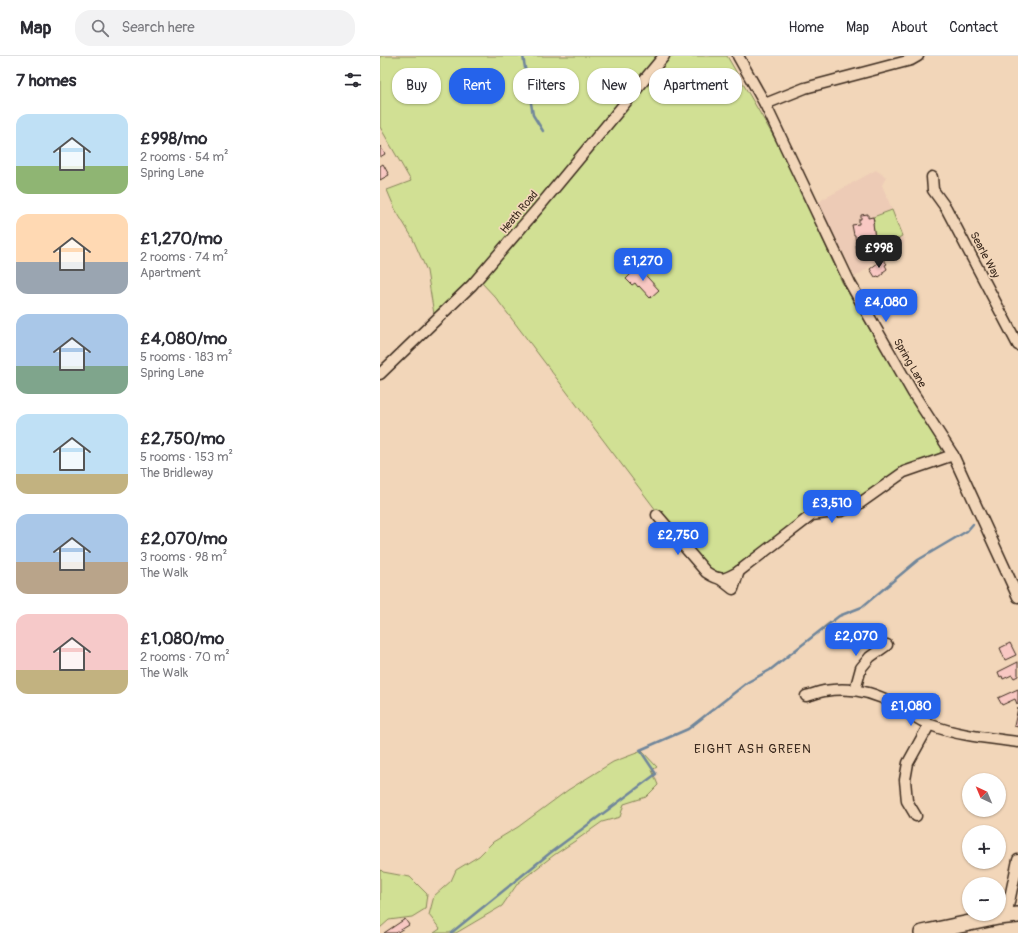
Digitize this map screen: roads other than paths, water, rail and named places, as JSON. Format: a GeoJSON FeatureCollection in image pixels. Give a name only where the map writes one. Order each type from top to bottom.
{"type":"FeatureCollection","features":[{"type":"Feature","properties":{"kind":"main road"},"geometry":{"type":"LineString","coordinates":[[922,933],[1012,915]]}},
{"type":"Feature","properties":{"kind":"street","name":"Heath Road"},"geometry":{"type":"LineString","coordinates":[[380,374],[472,285],[539,207],[664,56]]}},
{"type":"Feature","properties":{"kind":"street","name":"Spring Lane"},"geometry":{"type":"LineString","coordinates":[[738,56],[765,104],[850,283],[913,394],[953,456],[1018,597]]}},
{"type":"Feature","properties":{"kind":"street"},"geometry":{"type":"LineString","coordinates":[[765,104],[805,88],[911,60],[918,56]]}},
{"type":"Feature","properties":{"kind":"street","name":"Searle Way"},"geometry":{"type":"LineString","coordinates":[[932,177],[933,190],[946,208],[1018,345]]}},
{"type":"Feature","properties":{"kind":"street"},"geometry":{"type":"LineString","coordinates":[[658,515],[706,572],[717,578],[725,579],[740,571],[812,515],[841,511],[856,506],[904,472],[953,456]]}},
{"type":"Feature","properties":{"kind":"street"},"geometry":{"type":"LineString","coordinates":[[855,690],[861,668],[870,657],[887,646]]}},
{"type":"Feature","properties":{"kind":"street"},"geometry":{"type":"LineString","coordinates":[[806,696],[823,691],[848,689],[871,693],[929,725],[949,731],[1018,742]]}},
{"type":"Feature","properties":{"kind":"street"},"geometry":{"type":"LineString","coordinates":[[916,816],[907,801],[905,780],[908,763],[929,725]]}},
{"type":"Feature","properties":{"kind":"street"},"geometry":{"type":"LineString","coordinates":[[1012,915],[1018,860]]}},
{"type":"Feature","properties":{"kind":"waterway"},"geometry":{"type":"LineString","coordinates":[[523,56],[533,115],[543,131]]}},
{"type":"Feature","properties":{"kind":"waterway"},"geometry":{"type":"LineString","coordinates":[[451,933],[550,853],[656,774],[640,750],[688,729],[748,682],[770,670],[839,616],[862,607],[918,560],[967,531],[973,524]]}},
{"type":"Feature","properties":{"kind":"district","name":"EIGHT ASH GREEN"},"geometry":{"type":"Point","coordinates":[753,749]}}]}
